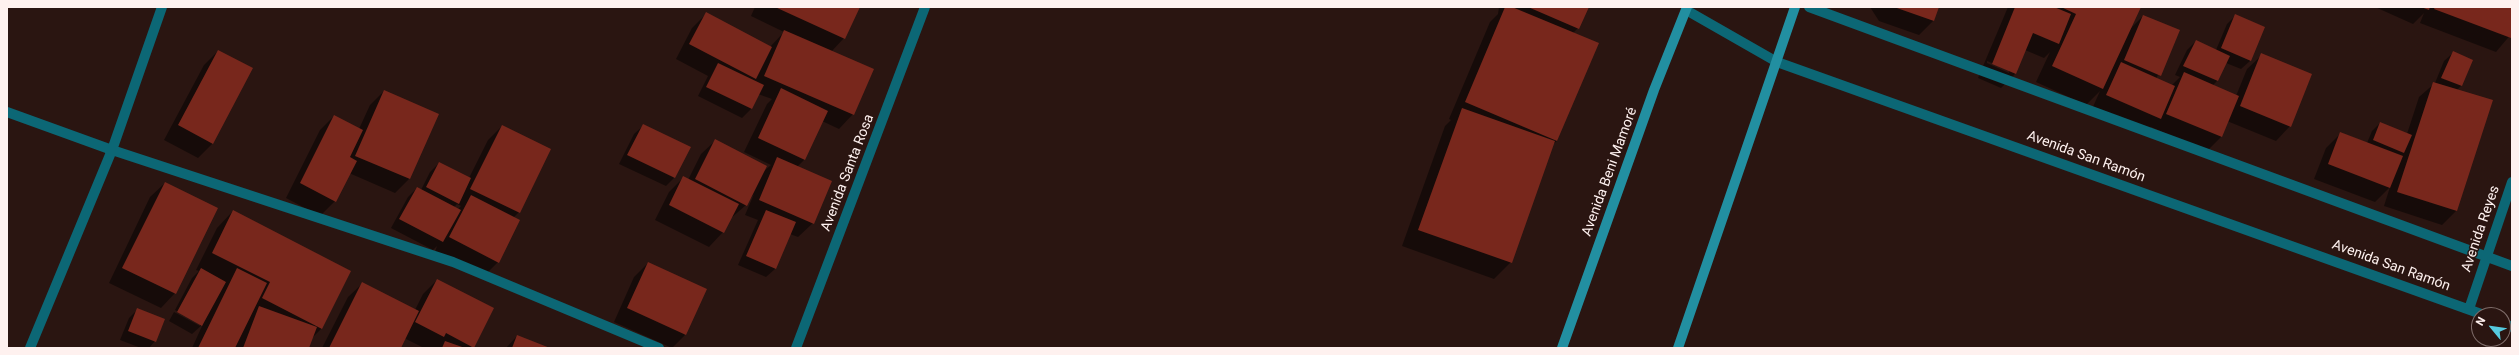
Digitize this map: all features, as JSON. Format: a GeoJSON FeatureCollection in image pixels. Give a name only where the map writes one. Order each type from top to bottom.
{"type":"FeatureCollection","features":[{"type":"Feature","properties":{"kind":"street"},"geometry":{"type":"LineString","coordinates":[[30,348],[112,150],[162,7]]}},
{"type":"Feature","properties":{"kind":"street","name":"Avenida Santa Rosa"},"geometry":{"type":"LineString","coordinates":[[796,348],[925,7]]}},
{"type":"Feature","properties":{"kind":"street"},"geometry":{"type":"LineString","coordinates":[[1678,348],[1795,7]]}},
{"type":"Feature","properties":{"kind":"street"},"geometry":{"type":"LineString","coordinates":[[1809,7],[2486,258],[2512,266]]}},
{"type":"Feature","properties":{"kind":"street","name":"Avenida San Ramón"},"geometry":{"type":"LineString","coordinates":[[1686,9],[1777,62],[2469,309]]}},
{"type":"Feature","properties":{"kind":"street","name":"Avenida Beni Mamoré"},"geometry":{"type":"LineString","coordinates":[[1562,348],[1654,90],[1686,9]]}},
{"type":"Feature","properties":{"kind":"street"},"geometry":{"type":"LineString","coordinates":[[7,112],[112,150],[453,262],[659,348]]}},
{"type":"Feature","properties":{"kind":"street","name":"Avenida Reyes"},"geometry":{"type":"LineString","coordinates":[[2469,309],[2512,182]]}},
{"type":"Feature","properties":{"kind":"building"},"geometry":{"type":"Polygon","coordinates":[[[775,7],[860,7],[845,39],[775,7]]]}},
{"type":"Feature","properties":{"kind":"building"},"geometry":{"type":"Polygon","coordinates":[[[1505,7],[1512,7],[1599,43],[1557,141],[1465,102],[1505,7]]]}},
{"type":"Feature","properties":{"kind":"building"},"geometry":{"type":"Polygon","coordinates":[[[1528,7],[1589,7],[1579,29],[1528,7]]]}},
{"type":"Feature","properties":{"kind":"building"},"geometry":{"type":"Polygon","coordinates":[[[1894,7],[1939,7],[1934,21],[1894,7]]]}},
{"type":"Feature","properties":{"kind":"building"},"geometry":{"type":"Polygon","coordinates":[[[2015,7],[2054,7],[2071,14],[2059,44],[2033,33],[2016,74],[1992,64],[2015,7]]]}},
{"type":"Feature","properties":{"kind":"building"},"geometry":{"type":"Polygon","coordinates":[[[2061,7],[2141,7],[2103,89],[2052,66],[2076,14],[2061,7]]]}},
{"type":"Feature","properties":{"kind":"building"},"geometry":{"type":"Polygon","coordinates":[[[2421,7],[2430,7],[2429,10],[2421,7]]]}},
{"type":"Feature","properties":{"kind":"building"},"geometry":{"type":"Polygon","coordinates":[[[2435,7],[2512,7],[2511,38],[2434,9],[2435,7]]]}},
{"type":"Feature","properties":{"kind":"building"},"geometry":{"type":"Polygon","coordinates":[[[706,12],[772,47],[756,79],[689,44],[706,12]]]}},
{"type":"Feature","properties":{"kind":"building"},"geometry":{"type":"Polygon","coordinates":[[[2235,14],[2265,27],[2251,61],[2221,48],[2235,14]]]}},
{"type":"Feature","properties":{"kind":"building"},"geometry":{"type":"Polygon","coordinates":[[[2143,15],[2180,30],[2161,76],[2124,60],[2143,15]]]}},
{"type":"Feature","properties":{"kind":"building"},"geometry":{"type":"Polygon","coordinates":[[[784,30],[874,69],[854,115],[764,76],[784,30]]]}},
{"type":"Feature","properties":{"kind":"building"},"geometry":{"type":"Polygon","coordinates":[[[2196,40],[2230,56],[2218,81],[2183,66],[2196,40]]]}},
{"type":"Feature","properties":{"kind":"building"},"geometry":{"type":"Polygon","coordinates":[[[218,50],[253,68],[213,144],[178,125],[218,50]]]}},
{"type":"Feature","properties":{"kind":"building"},"geometry":{"type":"Polygon","coordinates":[[[2453,51],[2473,60],[2462,86],[2441,78],[2453,51]]]}},
{"type":"Feature","properties":{"kind":"building"},"geometry":{"type":"Polygon","coordinates":[[[2261,53],[2312,74],[2291,127],[2240,106],[2261,53]]]}},
{"type":"Feature","properties":{"kind":"building"},"geometry":{"type":"Polygon","coordinates":[[[2121,62],[2175,86],[2161,119],[2106,95],[2121,62]]]}},
{"type":"Feature","properties":{"kind":"building"},"geometry":{"type":"Polygon","coordinates":[[[718,63],[764,85],[752,109],[706,87],[718,63]]]}},
{"type":"Feature","properties":{"kind":"building"},"geometry":{"type":"Polygon","coordinates":[[[2184,72],[2239,96],[2222,137],[2166,114],[2184,72]]]}},
{"type":"Feature","properties":{"kind":"building"},"geometry":{"type":"Polygon","coordinates":[[[2433,82],[2493,100],[2457,211],[2397,192],[2433,82]]]}},
{"type":"Feature","properties":{"kind":"building"},"geometry":{"type":"Polygon","coordinates":[[[781,88],[828,111],[805,160],[758,138],[781,88]]]}},
{"type":"Feature","properties":{"kind":"building"},"geometry":{"type":"Polygon","coordinates":[[[384,90],[439,114],[410,179],[355,156],[384,90]]]}},
{"type":"Feature","properties":{"kind":"building"},"geometry":{"type":"Polygon","coordinates":[[[1462,108],[1555,141],[1512,263],[1418,230],[1462,108]]]}},
{"type":"Feature","properties":{"kind":"building"},"geometry":{"type":"Polygon","coordinates":[[[334,115],[363,130],[350,157],[357,161],[336,202],[300,183],[334,115]]]}},
{"type":"Feature","properties":{"kind":"building"},"geometry":{"type":"Polygon","coordinates":[[[2380,122],[2412,135],[2404,153],[2373,140],[2380,122]]]}},
{"type":"Feature","properties":{"kind":"building"},"geometry":{"type":"Polygon","coordinates":[[[643,124],[691,147],[675,178],[627,155],[643,124]]]}},
{"type":"Feature","properties":{"kind":"building"},"geometry":{"type":"Polygon","coordinates":[[[502,125],[551,149],[520,213],[470,189],[502,125]]]}},
{"type":"Feature","properties":{"kind":"building"},"geometry":{"type":"Polygon","coordinates":[[[2340,132],[2403,156],[2390,188],[2328,164],[2340,132]]]}},
{"type":"Feature","properties":{"kind":"building"},"geometry":{"type":"Polygon","coordinates":[[[715,139],[767,166],[747,206],[695,179],[715,139]]]}},
{"type":"Feature","properties":{"kind":"building"},"geometry":{"type":"Polygon","coordinates":[[[777,157],[832,181],[814,224],[759,200],[777,157]]]}},
{"type":"Feature","properties":{"kind":"building"},"geometry":{"type":"Polygon","coordinates":[[[439,162],[471,178],[459,204],[426,187],[439,162]]]}},
{"type":"Feature","properties":{"kind":"building"},"geometry":{"type":"Polygon","coordinates":[[[683,176],[739,204],[724,233],[669,205],[683,176]]]}},
{"type":"Feature","properties":{"kind":"building"},"geometry":{"type":"Polygon","coordinates":[[[165,182],[218,208],[176,294],[122,268],[165,182]]]}},
{"type":"Feature","properties":{"kind":"building"},"geometry":{"type":"Polygon","coordinates":[[[417,187],[461,210],[443,242],[399,219],[417,187]]]}},
{"type":"Feature","properties":{"kind":"building"},"geometry":{"type":"Polygon","coordinates":[[[471,195],[520,220],[499,263],[449,237],[471,195]]]}},
{"type":"Feature","properties":{"kind":"building"},"geometry":{"type":"Polygon","coordinates":[[[233,210],[351,271],[322,329],[262,298],[270,282],[212,253],[233,210]]]}},
{"type":"Feature","properties":{"kind":"building"},"geometry":{"type":"Polygon","coordinates":[[[766,210],[796,222],[776,269],[746,256],[766,210]]]}},
{"type":"Feature","properties":{"kind":"building"},"geometry":{"type":"Polygon","coordinates":[[[648,262],[707,289],[686,335],[627,308],[648,262]]]}},
{"type":"Feature","properties":{"kind":"building"},"geometry":{"type":"Polygon","coordinates":[[[201,268],[226,282],[202,326],[177,312],[201,268]]]}},
{"type":"Feature","properties":{"kind":"building"},"geometry":{"type":"Polygon","coordinates":[[[237,268],[267,283],[235,348],[198,348],[237,268]]]}},
{"type":"Feature","properties":{"kind":"building"},"geometry":{"type":"Polygon","coordinates":[[[437,279],[494,308],[474,348],[446,333],[444,337],[415,322],[437,279]]]}},
{"type":"Feature","properties":{"kind":"building"},"geometry":{"type":"Polygon","coordinates":[[[362,282],[419,311],[401,348],[329,348],[362,282]]]}},
{"type":"Feature","properties":{"kind":"building"},"geometry":{"type":"Polygon","coordinates":[[[259,306],[317,327],[309,348],[243,348],[259,306]]]}},
{"type":"Feature","properties":{"kind":"building"},"geometry":{"type":"Polygon","coordinates":[[[137,308],[165,319],[156,342],[128,331],[137,308]]]}},
{"type":"Feature","properties":{"kind":"building"},"geometry":{"type":"Polygon","coordinates":[[[517,335],[550,348],[512,348],[517,335]]]}},
{"type":"Feature","properties":{"kind":"building"},"geometry":{"type":"Polygon","coordinates":[[[445,341],[465,348],[442,348],[445,341]]]}}]}
